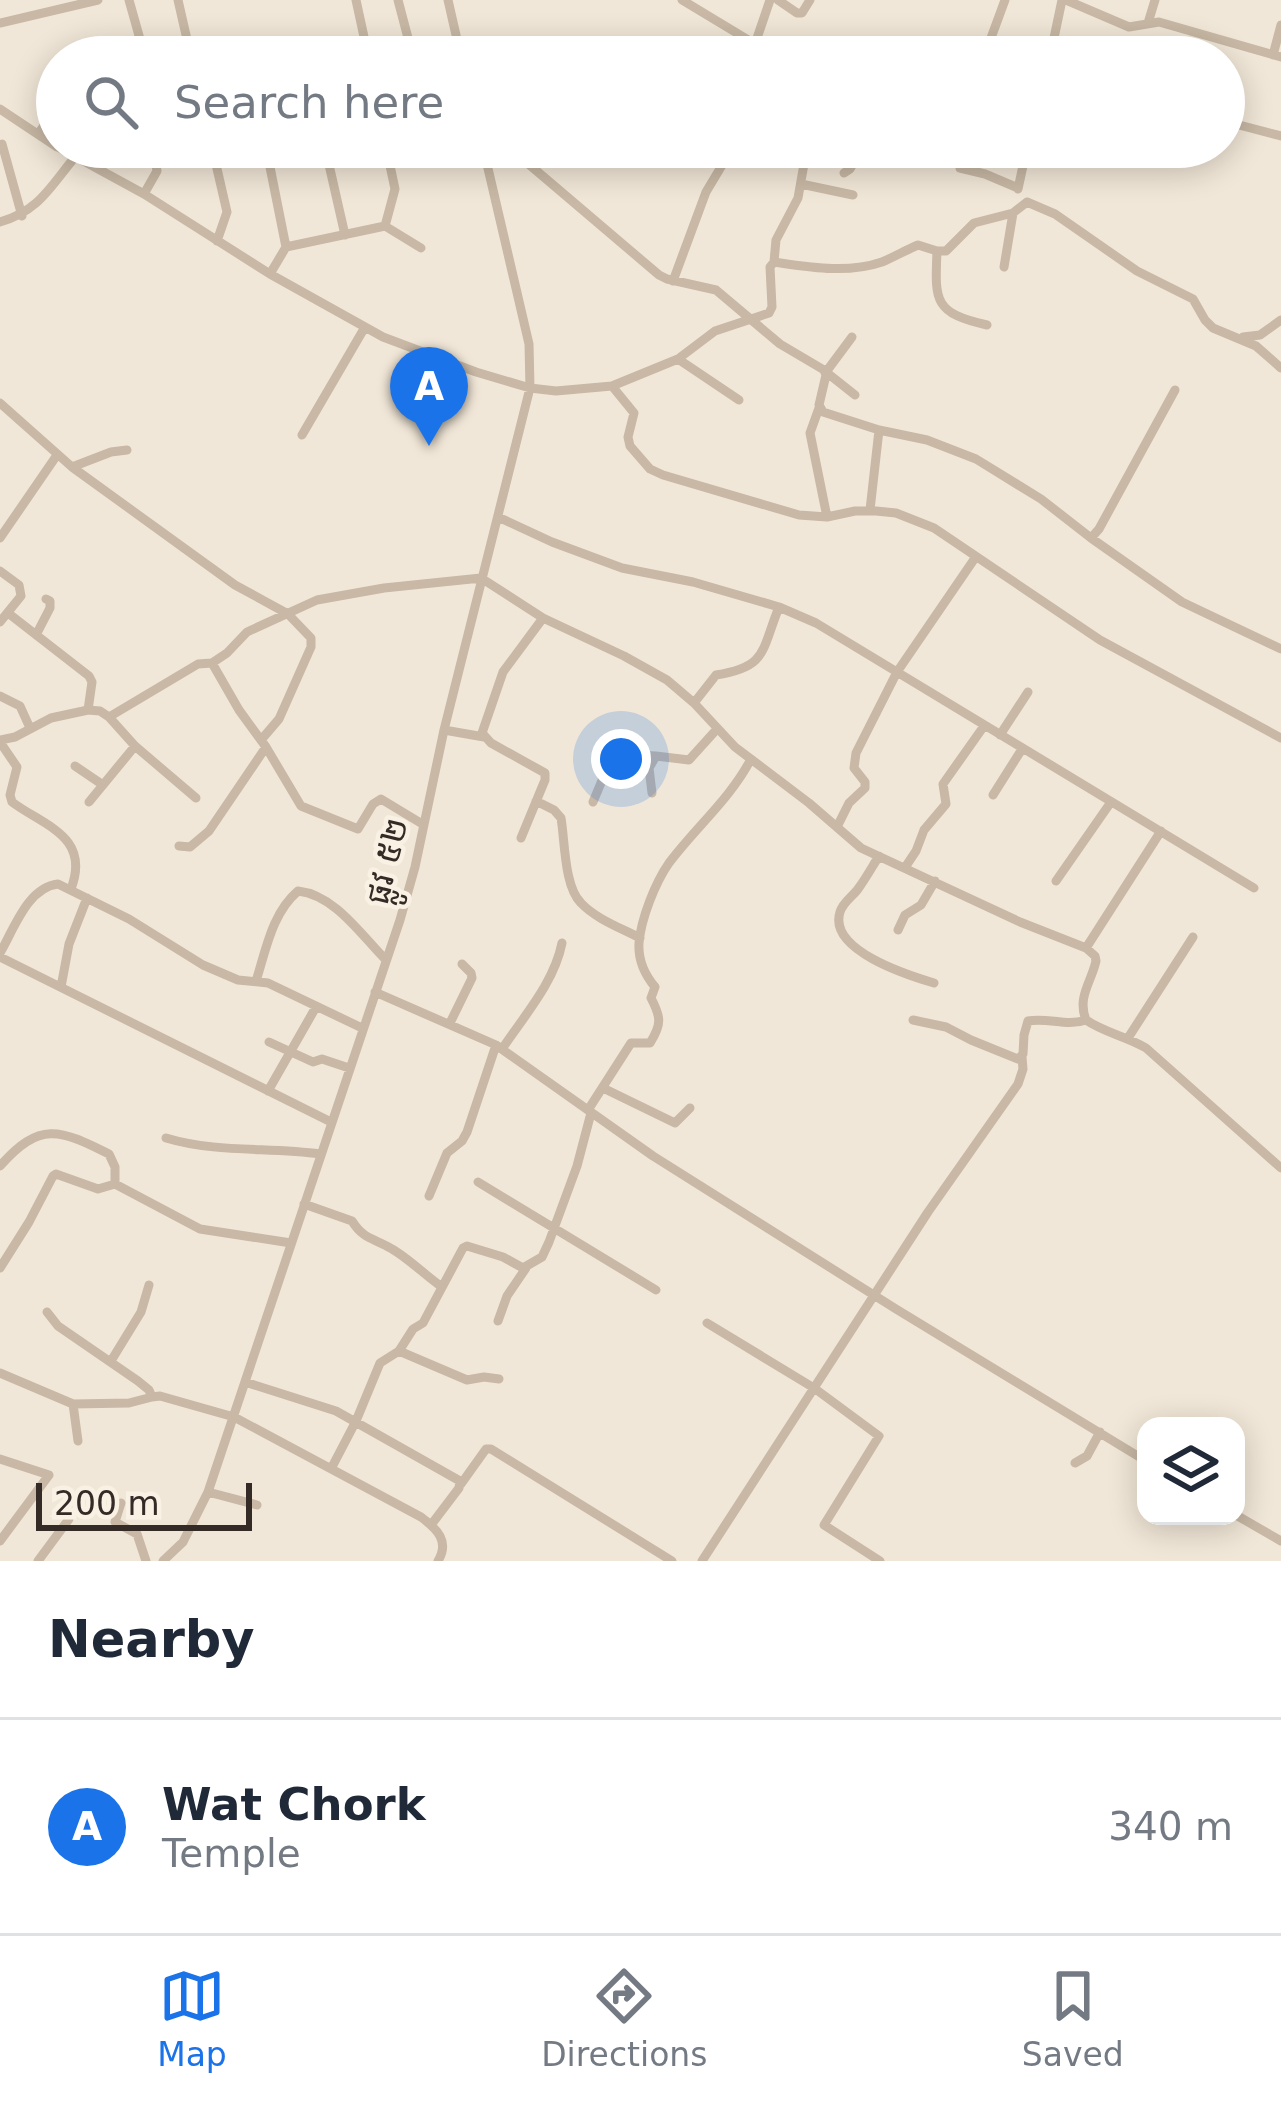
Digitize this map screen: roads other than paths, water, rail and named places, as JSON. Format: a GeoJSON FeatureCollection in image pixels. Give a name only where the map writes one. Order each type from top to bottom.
{"type":"FeatureCollection","features":[{"type":"Feature","properties":{"kind":"street"},"geometry":{"type":"LineString","coordinates":[[0,23],[47,5],[98,0]]}},
{"type":"Feature","properties":{"kind":"street"},"geometry":{"type":"LineString","coordinates":[[129,0],[139,36]]}},
{"type":"Feature","properties":{"kind":"street"},"geometry":{"type":"LineString","coordinates":[[178,0],[186,36]]}},
{"type":"Feature","properties":{"kind":"street"},"geometry":{"type":"LineString","coordinates":[[356,0],[364,36]]}},
{"type":"Feature","properties":{"kind":"street"},"geometry":{"type":"LineString","coordinates":[[398,0],[407,36]]}},
{"type":"Feature","properties":{"kind":"street"},"geometry":{"type":"LineString","coordinates":[[448,0],[456,36]]}},
{"type":"Feature","properties":{"kind":"street"},"geometry":{"type":"LineString","coordinates":[[682,0],[698,4],[744,36]]}},
{"type":"Feature","properties":{"kind":"street"},"geometry":{"type":"LineString","coordinates":[[758,36],[774,0],[796,14],[811,0]]}},
{"type":"Feature","properties":{"kind":"street"},"geometry":{"type":"LineString","coordinates":[[992,36],[1005,0]]}},
{"type":"Feature","properties":{"kind":"street"},"geometry":{"type":"LineString","coordinates":[[1055,36],[1064,0],[1130,27],[1159,22],[1208,36]]}},
{"type":"Feature","properties":{"kind":"street"},"geometry":{"type":"LineString","coordinates":[[1148,23],[1155,0]]}},
{"type":"Feature","properties":{"kind":"street"},"geometry":{"type":"LineString","coordinates":[[1245,47],[1277,56],[1281,25]]}},
{"type":"Feature","properties":{"kind":"street"},"geometry":{"type":"LineString","coordinates":[[1,113],[36,133]]}},
{"type":"Feature","properties":{"kind":"street"},"geometry":{"type":"LineString","coordinates":[[22,216],[1,144],[23,124]]}},
{"type":"Feature","properties":{"kind":"street"},"geometry":{"type":"LineString","coordinates":[[1245,127],[1281,136]]}},
{"type":"Feature","properties":{"kind":"street"},"geometry":{"type":"LineString","coordinates":[[0,222],[32,208],[66,168]]}},
{"type":"Feature","properties":{"kind":"street"},"geometry":{"type":"LineString","coordinates":[[96,168],[383,337],[476,372],[556,391],[612,386],[677,359],[715,332],[771,310],[770,267],[776,240],[794,206],[804,168]]}},
{"type":"Feature","properties":{"kind":"street"},"geometry":{"type":"LineString","coordinates":[[144,194],[156,168]]}},
{"type":"Feature","properties":{"kind":"street"},"geometry":{"type":"LineString","coordinates":[[217,168],[227,212],[218,241]]}},
{"type":"Feature","properties":{"kind":"street"},"geometry":{"type":"LineString","coordinates":[[270,168],[286,247],[270,274]]}},
{"type":"Feature","properties":{"kind":"street"},"geometry":{"type":"LineString","coordinates":[[330,168],[345,235]]}},
{"type":"Feature","properties":{"kind":"street"},"geometry":{"type":"LineString","coordinates":[[385,226],[395,189],[390,168]]}},
{"type":"Feature","properties":{"kind":"street","name":"ផ្លូវ ៥២"},"geometry":{"type":"LineString","coordinates":[[163,1561],[183,1542],[208,1492],[416,867],[444,730],[530,388],[529,344],[488,168]]}},
{"type":"Feature","properties":{"kind":"street"},"geometry":{"type":"LineString","coordinates":[[533,168],[646,264],[673,280],[716,290],[780,344],[855,395]]}},
{"type":"Feature","properties":{"kind":"street"},"geometry":{"type":"LineString","coordinates":[[673,280],[706,192],[720,168]]}},
{"type":"Feature","properties":{"kind":"street"},"geometry":{"type":"LineString","coordinates":[[844,173],[851,168]]}},
{"type":"Feature","properties":{"kind":"street"},"geometry":{"type":"LineString","coordinates":[[960,168],[1018,188],[1027,202],[1055,214],[1137,271],[1193,299],[1213,328],[1239,337],[1281,368]]}},
{"type":"Feature","properties":{"kind":"street"},"geometry":{"type":"LineString","coordinates":[[1018,188],[1022,168]]}},
{"type":"Feature","properties":{"kind":"street"},"geometry":{"type":"LineString","coordinates":[[801,184],[853,195]]}},
{"type":"Feature","properties":{"kind":"street"},"geometry":{"type":"LineString","coordinates":[[774,262],[850,268],[879,263],[917,244],[946,250],[974,223],[1013,213],[1027,202]]}},
{"type":"Feature","properties":{"kind":"street"},"geometry":{"type":"LineString","coordinates":[[1004,267],[1013,213]]}},
{"type":"Feature","properties":{"kind":"street"},"geometry":{"type":"LineString","coordinates":[[286,247],[385,226],[421,248]]}},
{"type":"Feature","properties":{"kind":"street"},"geometry":{"type":"LineString","coordinates":[[937,251],[935,292],[940,304],[987,325]]}},
{"type":"Feature","properties":{"kind":"street"},"geometry":{"type":"LineString","coordinates":[[1239,337],[1259,335],[1281,320]]}},
{"type":"Feature","properties":{"kind":"street"},"geometry":{"type":"LineString","coordinates":[[302,435],[365,327]]}},
{"type":"Feature","properties":{"kind":"street"},"geometry":{"type":"LineString","coordinates":[[827,517],[810,433],[826,371],[852,337]]}},
{"type":"Feature","properties":{"kind":"street"},"geometry":{"type":"LineString","coordinates":[[677,359],[739,400]]}},
{"type":"Feature","properties":{"kind":"street"},"geometry":{"type":"LineString","coordinates":[[612,386],[633,409],[630,446],[650,469],[781,510],[827,517],[870,510],[915,519],[1132,659],[1281,738]]}},
{"type":"Feature","properties":{"kind":"street"},"geometry":{"type":"LineString","coordinates":[[1091,538],[1174,390]]}},
{"type":"Feature","properties":{"kind":"street"},"geometry":{"type":"LineString","coordinates":[[0,403],[72,467],[235,585],[288,614],[312,643],[279,719],[209,831],[190,847],[179,846]]}},
{"type":"Feature","properties":{"kind":"street"},"geometry":{"type":"LineString","coordinates":[[819,408],[976,459],[1041,499],[1182,602],[1281,649]]}},
{"type":"Feature","properties":{"kind":"street"},"geometry":{"type":"LineString","coordinates":[[870,510],[879,430]]}},
{"type":"Feature","properties":{"kind":"street"},"geometry":{"type":"LineString","coordinates":[[72,467],[127,450]]}},
{"type":"Feature","properties":{"kind":"street"},"geometry":{"type":"LineString","coordinates":[[0,538],[57,455]]}},
{"type":"Feature","properties":{"kind":"street"},"geometry":{"type":"LineString","coordinates":[[498,517],[622,568],[693,582],[816,622],[1254,888]]}},
{"type":"Feature","properties":{"kind":"street"},"geometry":{"type":"LineString","coordinates":[[837,826],[849,803],[865,788],[854,768],[856,753],[897,672],[975,558]]}},
{"type":"Feature","properties":{"kind":"street"},"geometry":{"type":"LineString","coordinates":[[0,571],[21,590],[18,602],[4,617],[36,635],[92,679],[88,710]]}},
{"type":"Feature","properties":{"kind":"street"},"geometry":{"type":"LineString","coordinates":[[109,717],[198,664],[212,663],[247,632],[317,600],[482,578],[543,618],[668,680],[717,729],[852,842],[1086,948],[1096,961],[1082,998],[1086,1020]]}},
{"type":"Feature","properties":{"kind":"street"},"geometry":{"type":"LineString","coordinates":[[36,635],[50,608],[46,598]]}},
{"type":"Feature","properties":{"kind":"street"},"geometry":{"type":"LineString","coordinates":[[694,703],[716,675],[755,663],[779,607]]}},
{"type":"Feature","properties":{"kind":"street"},"geometry":{"type":"LineString","coordinates":[[484,737],[503,672],[543,618]]}},
{"type":"Feature","properties":{"kind":"street"},"geometry":{"type":"LineString","coordinates":[[212,663],[298,803],[358,829],[381,799],[424,825]]}},
{"type":"Feature","properties":{"kind":"street"},"geometry":{"type":"LineString","coordinates":[[1000,736],[1028,692]]}},
{"type":"Feature","properties":{"kind":"street"},"geometry":{"type":"LineString","coordinates":[[0,695],[20,706],[30,728]]}},
{"type":"Feature","properties":{"kind":"street"},"geometry":{"type":"LineString","coordinates":[[71,889],[76,868],[66,838],[12,802],[16,767],[0,741],[51,718],[100,711],[196,797]]}},
{"type":"Feature","properties":{"kind":"street"},"geometry":{"type":"LineString","coordinates":[[906,866],[924,830],[946,804],[943,784],[984,726]]}},
{"type":"Feature","properties":{"kind":"street"},"geometry":{"type":"LineString","coordinates":[[593,802],[613,754],[689,760],[717,729]]}},
{"type":"Feature","properties":{"kind":"street"},"geometry":{"type":"LineString","coordinates":[[444,730],[484,737],[542,770],[545,780],[521,838]]}},
{"type":"Feature","properties":{"kind":"street"},"geometry":{"type":"LineString","coordinates":[[89,802],[135,746]]}},
{"type":"Feature","properties":{"kind":"street"},"geometry":{"type":"LineString","coordinates":[[993,795],[1022,749]]}},
{"type":"Feature","properties":{"kind":"street"},"geometry":{"type":"LineString","coordinates":[[652,793],[649,768],[656,756]]}},
{"type":"Feature","properties":{"kind":"street"},"geometry":{"type":"LineString","coordinates":[[498,1321],[506,1298],[526,1268],[542,1257],[577,1166],[590,1112],[603,1088],[631,1043],[650,1042],[661,1023],[652,998],[655,987],[644,973],[640,938],[661,876],[738,784],[752,759]]}},
{"type":"Feature","properties":{"kind":"street"},"geometry":{"type":"LineString","coordinates":[[75,766],[103,785]]}},
{"type":"Feature","properties":{"kind":"street"},"geometry":{"type":"LineString","coordinates":[[536,801],[561,818],[578,901],[640,938]]}},
{"type":"Feature","properties":{"kind":"street"},"geometry":{"type":"LineString","coordinates":[[1056,881],[1111,802]]}},
{"type":"Feature","properties":{"kind":"street"},"geometry":{"type":"LineString","coordinates":[[1086,948],[1161,831]]}},
{"type":"Feature","properties":{"kind":"street"},"geometry":{"type":"LineString","coordinates":[[879,856],[843,905],[838,917],[844,935],[864,956],[934,983]]}},
{"type":"Feature","properties":{"kind":"street"},"geometry":{"type":"LineString","coordinates":[[898,930],[905,914],[921,905],[935,881]]}},
{"type":"Feature","properties":{"kind":"street"},"geometry":{"type":"LineString","coordinates":[[331,1122],[0,955],[39,891],[52,884],[129,919],[203,965],[238,980],[268,983],[362,1028]]}},
{"type":"Feature","properties":{"kind":"street"},"geometry":{"type":"LineString","coordinates":[[256,981],[274,924],[298,891],[335,907],[386,960]]}},
{"type":"Feature","properties":{"kind":"street"},"geometry":{"type":"LineString","coordinates":[[61,987],[69,944],[87,898]]}},
{"type":"Feature","properties":{"kind":"street"},"geometry":{"type":"LineString","coordinates":[[1128,1037],[1193,937]]}},
{"type":"Feature","properties":{"kind":"street"},"geometry":{"type":"LineString","coordinates":[[428,1196],[445,1155],[467,1132],[499,1047],[537,1000],[562,943]]}},
{"type":"Feature","properties":{"kind":"street"},"geometry":{"type":"LineString","coordinates":[[450,1022],[472,978],[462,964]]}},
{"type":"Feature","properties":{"kind":"street"},"geometry":{"type":"LineString","coordinates":[[375,992],[499,1047],[653,1156],[1137,1455]]}},
{"type":"Feature","properties":{"kind":"street"},"geometry":{"type":"LineString","coordinates":[[268,1091],[316,1007]]}},
{"type":"Feature","properties":{"kind":"street"},"geometry":{"type":"LineString","coordinates":[[913,1020],[940,1025],[1022,1057]]}},
{"type":"Feature","properties":{"kind":"street"},"geometry":{"type":"LineString","coordinates":[[702,1561],[928,1212],[1018,1084],[1028,1021],[1068,1024],[1086,1020],[1128,1037],[1167,1065],[1281,1168]]}},
{"type":"Feature","properties":{"kind":"street"},"geometry":{"type":"LineString","coordinates":[[269,1042],[313,1062],[322,1059],[349,1068]]}},
{"type":"Feature","properties":{"kind":"street"},"geometry":{"type":"LineString","coordinates":[[603,1088],[674,1123],[690,1108]]}},
{"type":"Feature","properties":{"kind":"street"},"geometry":{"type":"LineString","coordinates":[[0,1166],[19,1146],[54,1131],[109,1154],[115,1184]]}},
{"type":"Feature","properties":{"kind":"street"},"geometry":{"type":"LineString","coordinates":[[166,1138],[238,1150],[320,1154]]}},
{"type":"Feature","properties":{"kind":"street"},"geometry":{"type":"LineString","coordinates":[[0,1268],[56,1174],[98,1189],[115,1184],[200,1229],[291,1243]]}},
{"type":"Feature","properties":{"kind":"street"},"geometry":{"type":"LineString","coordinates":[[478,1182],[656,1290]]}},
{"type":"Feature","properties":{"kind":"street"},"geometry":{"type":"LineString","coordinates":[[304,1204],[352,1221],[359,1233],[396,1252],[442,1287]]}},
{"type":"Feature","properties":{"kind":"street"},"geometry":{"type":"LineString","coordinates":[[332,1467],[380,1364],[399,1352],[413,1329],[424,1323],[460,1252],[467,1246],[526,1268]]}},
{"type":"Feature","properties":{"kind":"street"},"geometry":{"type":"LineString","coordinates":[[111,1361],[141,1312],[149,1285]]}},
{"type":"Feature","properties":{"kind":"street"},"geometry":{"type":"LineString","coordinates":[[46,1312],[58,1326],[139,1381],[152,1397]]}},
{"type":"Feature","properties":{"kind":"street"},"geometry":{"type":"LineString","coordinates":[[707,1324],[814,1388],[879,1436],[824,1525],[880,1561]]}},
{"type":"Feature","properties":{"kind":"street"},"geometry":{"type":"LineString","coordinates":[[399,1352],[467,1380],[499,1379]]}},
{"type":"Feature","properties":{"kind":"street"},"geometry":{"type":"LineString","coordinates":[[0,1373],[73,1404],[130,1403],[160,1396],[234,1417],[431,1525],[444,1543],[438,1561]]}},
{"type":"Feature","properties":{"kind":"street"},"geometry":{"type":"LineString","coordinates":[[245,1382],[336,1411],[461,1484]]}},
{"type":"Feature","properties":{"kind":"street"},"geometry":{"type":"LineString","coordinates":[[73,1404],[78,1441]]}},
{"type":"Feature","properties":{"kind":"street"},"geometry":{"type":"LineString","coordinates":[[1075,1463],[1087,1456],[1100,1432]]}},
{"type":"Feature","properties":{"kind":"street"},"geometry":{"type":"LineString","coordinates":[[431,1525],[486,1449],[491,1449],[672,1561]]}},
{"type":"Feature","properties":{"kind":"street"},"geometry":{"type":"LineString","coordinates":[[0,1472],[4,1460],[49,1475],[0,1541]]}},
{"type":"Feature","properties":{"kind":"street"},"geometry":{"type":"LineString","coordinates":[[208,1492],[257,1505]]}},
{"type":"Feature","properties":{"kind":"street"},"geometry":{"type":"LineString","coordinates":[[121,1503],[115,1522],[137,1534],[146,1561]]}},
{"type":"Feature","properties":{"kind":"street"},"geometry":{"type":"LineString","coordinates":[[38,1561],[69,1519]]}},
{"type":"Feature","properties":{"kind":"street"},"geometry":{"type":"LineString","coordinates":[[1245,1519],[1281,1541]]}},
{"type":"Feature","properties":{"kind":"place","name":"Wat Chork"},"geometry":{"type":"Point","coordinates":[429,446]}}]}
